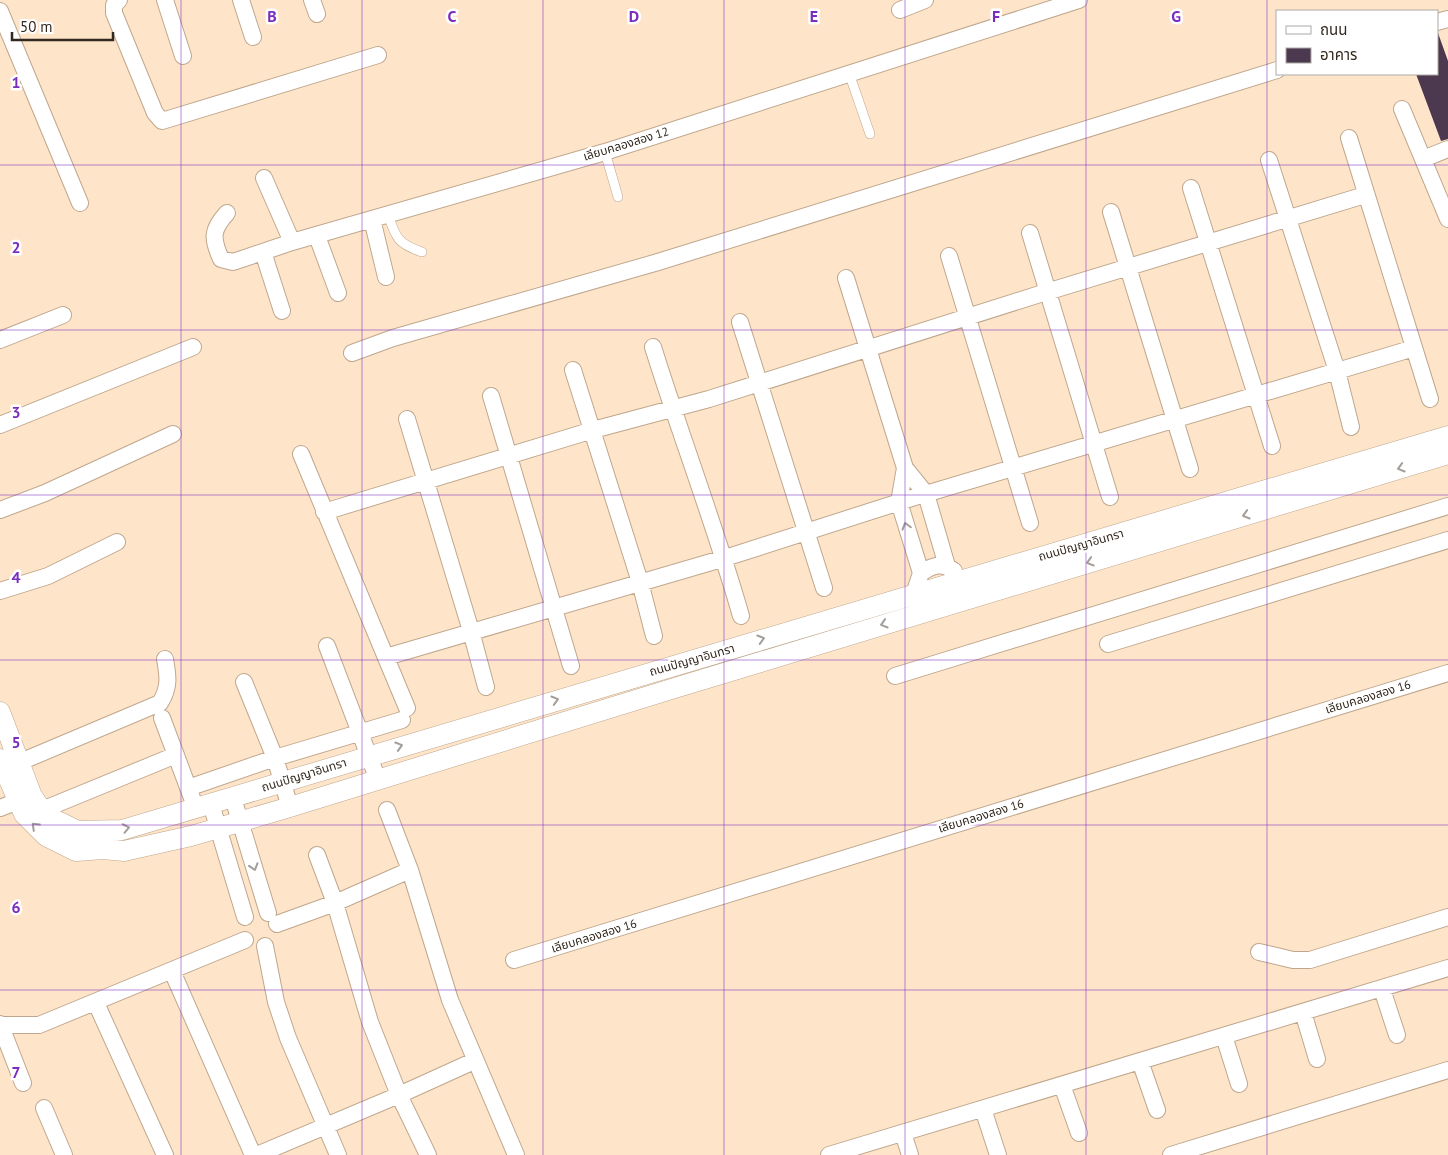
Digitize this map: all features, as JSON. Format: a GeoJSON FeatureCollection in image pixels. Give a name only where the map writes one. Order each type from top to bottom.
{"type":"FeatureCollection","features":[{"type":"Feature","properties":{"kind":"street"},"geometry":{"type":"LineString","coordinates":[[119,0],[114,5],[114,13],[155,113],[162,121],[378,55]]}},
{"type":"Feature","properties":{"kind":"street"},"geometry":{"type":"LineString","coordinates":[[164,0],[182,56]]}},
{"type":"Feature","properties":{"kind":"street"},"geometry":{"type":"LineString","coordinates":[[242,0],[253,37]]}},
{"type":"Feature","properties":{"kind":"street"},"geometry":{"type":"LineString","coordinates":[[900,10],[926,0]]}},
{"type":"Feature","properties":{"kind":"street","name":"เลียบคลองสอง 12"},"geometry":{"type":"LineString","coordinates":[[227,213],[215,228],[217,250],[220,259],[233,262],[292,242],[605,152],[849,73],[1048,5],[1079,0]]}},
{"type":"Feature","properties":{"kind":"street"},"geometry":{"type":"LineString","coordinates":[[0,11],[80,203]]}},
{"type":"Feature","properties":{"kind":"street"},"geometry":{"type":"LineString","coordinates":[[352,353],[403,335],[658,262],[1276,70]]}},
{"type":"Feature","properties":{"kind":"street"},"geometry":{"type":"LineString","coordinates":[[1402,109],[1448,219]]}},
{"type":"Feature","properties":{"kind":"street"},"geometry":{"type":"LineString","coordinates":[[1349,138],[1365,195],[1430,399]]}},
{"type":"Feature","properties":{"kind":"street"},"geometry":{"type":"LineString","coordinates":[[1423,159],[1448,149]]}},
{"type":"Feature","properties":{"kind":"street"},"geometry":{"type":"LineString","coordinates":[[1269,160],[1337,371],[1351,427]]}},
{"type":"Feature","properties":{"kind":"street"},"geometry":{"type":"LineString","coordinates":[[264,178],[292,242]]}},
{"type":"Feature","properties":{"kind":"street"},"geometry":{"type":"LineString","coordinates":[[1191,188],[1272,446]]}},
{"type":"Feature","properties":{"kind":"street"},"geometry":{"type":"LineString","coordinates":[[324,512],[593,430],[672,409],[1048,291],[1365,195]]}},
{"type":"Feature","properties":{"kind":"street"},"geometry":{"type":"LineString","coordinates":[[1111,212],[1190,469]]}},
{"type":"Feature","properties":{"kind":"street"},"geometry":{"type":"LineString","coordinates":[[372,220],[386,277]]}},
{"type":"Feature","properties":{"kind":"street"},"geometry":{"type":"LineString","coordinates":[[1030,233],[1110,497]]}},
{"type":"Feature","properties":{"kind":"street"},"geometry":{"type":"LineString","coordinates":[[317,236],[338,293]]}},
{"type":"Feature","properties":{"kind":"street"},"geometry":{"type":"LineString","coordinates":[[263,252],[282,311]]}},
{"type":"Feature","properties":{"kind":"street"},"geometry":{"type":"LineString","coordinates":[[949,256],[969,316],[1030,523]]}},
{"type":"Feature","properties":{"kind":"street"},"geometry":{"type":"LineString","coordinates":[[846,278],[866,348],[905,468],[926,494],[947,566]]}},
{"type":"Feature","properties":{"kind":"street"},"geometry":{"type":"LineString","coordinates":[[0,340],[63,315]]}},
{"type":"Feature","properties":{"kind":"street"},"geometry":{"type":"LineString","coordinates":[[740,322],[824,588]]}},
{"type":"Feature","properties":{"kind":"street"},"geometry":{"type":"LineString","coordinates":[[0,425],[194,347]]}},
{"type":"Feature","properties":{"kind":"street"},"geometry":{"type":"LineString","coordinates":[[653,347],[672,409],[724,558],[741,616]]}},
{"type":"Feature","properties":{"kind":"street"},"geometry":{"type":"LineString","coordinates":[[386,657],[724,558],[926,494],[1414,348]]}},
{"type":"Feature","properties":{"kind":"street"},"geometry":{"type":"LineString","coordinates":[[573,370],[640,582],[654,636]]}},
{"type":"Feature","properties":{"kind":"street"},"geometry":{"type":"LineString","coordinates":[[491,396],[571,666]]}},
{"type":"Feature","properties":{"kind":"street"},"geometry":{"type":"LineString","coordinates":[[407,419],[486,687]]}},
{"type":"Feature","properties":{"kind":"street"},"geometry":{"type":"LineString","coordinates":[[0,510],[45,493],[173,434]]}},
{"type":"Feature","properties":{"kind":"street","name":"ถนนปัญญาอินทรา"},"geometry":{"type":"LineString","coordinates":[[19,797],[78,832],[122,830],[1448,436]]}},
{"type":"Feature","properties":{"kind":"street"},"geometry":{"type":"LineString","coordinates":[[188,788],[276,758],[361,733],[404,714],[386,657],[300,454]]}},
{"type":"Feature","properties":{"kind":"street","name":"ถนนปัญญาอินทรา"},"geometry":{"type":"LineString","coordinates":[[0,759],[19,797],[24,814],[46,836],[76,851],[103,848],[124,851],[218,829],[1448,454]]}},
{"type":"Feature","properties":{"kind":"street"},"geometry":{"type":"LineString","coordinates":[[905,468],[900,502],[921,573],[914,594],[920,614]]}},
{"type":"Feature","properties":{"kind":"street"},"geometry":{"type":"LineString","coordinates":[[895,676],[1448,506]]}},
{"type":"Feature","properties":{"kind":"street"},"geometry":{"type":"LineString","coordinates":[[1108,644],[1448,540]]}},
{"type":"Feature","properties":{"kind":"street"},"geometry":{"type":"LineString","coordinates":[[0,591],[48,576],[117,542]]}},
{"type":"Feature","properties":{"kind":"street"},"geometry":{"type":"LineString","coordinates":[[921,573],[933,565],[947,566],[965,579],[971,598]]}},
{"type":"Feature","properties":{"kind":"street"},"geometry":{"type":"LineString","coordinates":[[327,646],[378,780]]}},
{"type":"Feature","properties":{"kind":"street"},"geometry":{"type":"LineString","coordinates":[[20,762],[160,703],[167,692],[169,680],[165,659]]}},
{"type":"Feature","properties":{"kind":"street","name":"เลียบคลองสอง 16"},"geometry":{"type":"LineString","coordinates":[[514,960],[1448,672]]}},
{"type":"Feature","properties":{"kind":"street"},"geometry":{"type":"LineString","coordinates":[[244,682],[276,758],[290,807]]}},
{"type":"Feature","properties":{"kind":"street","name":"ถนนปัญญาอินทรา"},"geometry":{"type":"LineString","coordinates":[[0,712],[20,762],[19,797]]}},
{"type":"Feature","properties":{"kind":"street"},"geometry":{"type":"LineString","coordinates":[[162,718],[188,788],[218,829],[246,917]]}},
{"type":"Feature","properties":{"kind":"street"},"geometry":{"type":"LineString","coordinates":[[19,797],[176,755]]}},
{"type":"Feature","properties":{"kind":"street"},"geometry":{"type":"LineString","coordinates":[[233,798],[240,822],[272,918],[277,933],[273,941],[265,946],[254,946],[245,940],[241,928],[246,917],[256,911],[272,918],[335,903],[410,870]]}},
{"type":"Feature","properties":{"kind":"street"},"geometry":{"type":"LineString","coordinates":[[387,810],[410,870],[450,1000],[474,1061],[516,1155]]}},
{"type":"Feature","properties":{"kind":"street"},"geometry":{"type":"LineString","coordinates":[[317,855],[335,903],[362,997],[400,1095],[428,1155]]}},
{"type":"Feature","properties":{"kind":"street"},"geometry":{"type":"LineString","coordinates":[[1260,952],[1293,960],[1310,960],[1448,917]]}},
{"type":"Feature","properties":{"kind":"street"},"geometry":{"type":"LineString","coordinates":[[23,1083],[0,1025],[40,1025],[245,940]]}},
{"type":"Feature","properties":{"kind":"street"},"geometry":{"type":"LineString","coordinates":[[265,946],[276,1002],[288,1038],[338,1155]]}},
{"type":"Feature","properties":{"kind":"street"},"geometry":{"type":"LineString","coordinates":[[829,1155],[1448,968]]}},
{"type":"Feature","properties":{"kind":"street"},"geometry":{"type":"LineString","coordinates":[[172,971],[255,1155],[326,1127],[474,1061]]}},
{"type":"Feature","properties":{"kind":"street"},"geometry":{"type":"LineString","coordinates":[[1382,988],[1397,1035]]}},
{"type":"Feature","properties":{"kind":"street"},"geometry":{"type":"LineString","coordinates":[[96,1003],[164,1155]]}},
{"type":"Feature","properties":{"kind":"street"},"geometry":{"type":"LineString","coordinates":[[1303,1012],[1317,1059]]}},
{"type":"Feature","properties":{"kind":"street"},"geometry":{"type":"LineString","coordinates":[[1224,1036],[1239,1084]]}},
{"type":"Feature","properties":{"kind":"street"},"geometry":{"type":"LineString","coordinates":[[1140,1061],[1157,1110]]}},
{"type":"Feature","properties":{"kind":"street"},"geometry":{"type":"LineString","coordinates":[[1171,1155],[1448,1070]]}},
{"type":"Feature","properties":{"kind":"street"},"geometry":{"type":"LineString","coordinates":[[1062,1084],[1079,1133]]}},
{"type":"Feature","properties":{"kind":"street"},"geometry":{"type":"LineString","coordinates":[[44,1108],[64,1155]]}},
{"type":"Feature","properties":{"kind":"street"},"geometry":{"type":"LineString","coordinates":[[983,1109],[998,1155]]}},
{"type":"Feature","properties":{"kind":"street"},"geometry":{"type":"LineString","coordinates":[[903,1133],[910,1155]]}},
{"type":"Feature","properties":{"kind":"lane"},"geometry":{"type":"LineString","coordinates":[[849,73],[870,134]]}},
{"type":"Feature","properties":{"kind":"lane"},"geometry":{"type":"LineString","coordinates":[[605,152],[618,197]]}},
{"type":"Feature","properties":{"kind":"lane"},"geometry":{"type":"LineString","coordinates":[[388,215],[399,241],[404,246],[422,252]]}},
{"type":"Feature","properties":{"kind":"building"},"geometry":{"type":"Polygon","coordinates":[[[1438,33],[1448,61],[1448,139],[1441,141],[1416,75],[1438,75],[1438,33]]]}}]}
